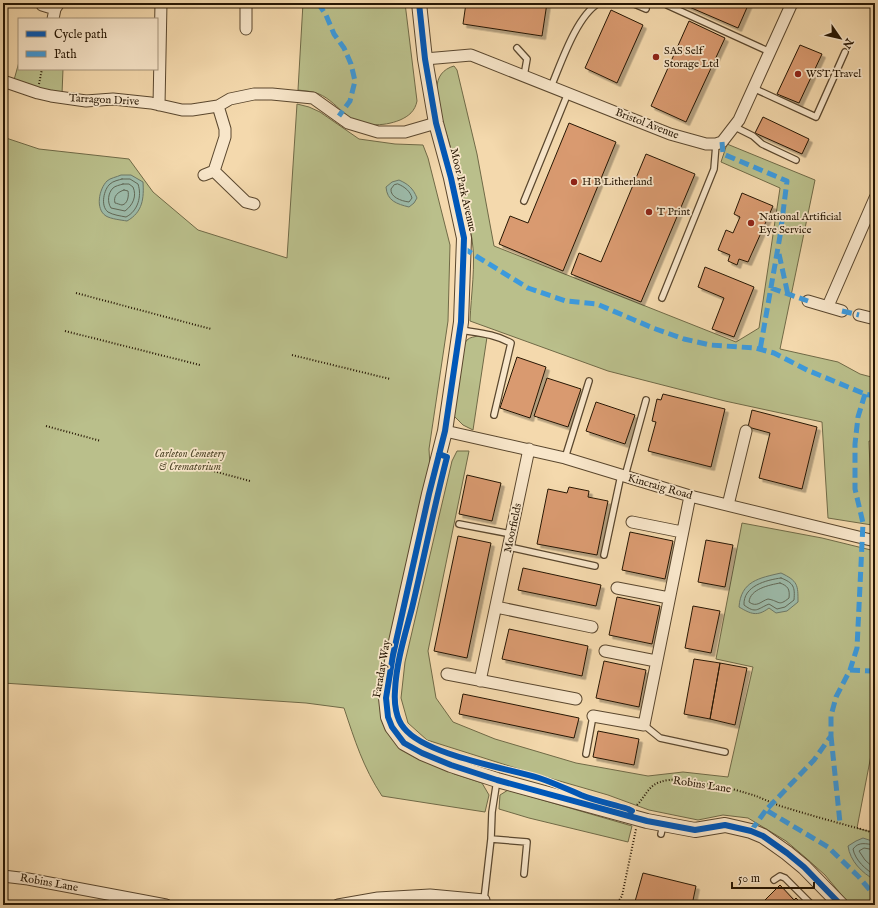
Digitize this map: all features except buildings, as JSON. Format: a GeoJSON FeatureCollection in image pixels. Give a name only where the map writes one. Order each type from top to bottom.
{"type":"FeatureCollection","features":[{"type":"Feature","properties":{"kind":"street"},"geometry":{"type":"LineString","coordinates":[[159,105],[161,3]]}},
{"type":"Feature","properties":{"kind":"street"},"geometry":{"type":"LineString","coordinates":[[246,3],[246,29]]}},
{"type":"Feature","properties":{"kind":"street","name":"Moor Park Avenue"},"geometry":{"type":"LineString","coordinates":[[420,3],[425,59],[436,123],[464,238],[461,330],[445,431]]}},
{"type":"Feature","properties":{"kind":"street"},"geometry":{"type":"LineString","coordinates":[[716,144],[722,142],[735,127],[792,3]]}},
{"type":"Feature","properties":{"kind":"street"},"geometry":{"type":"LineString","coordinates":[[42,5],[56,10]]}},
{"type":"Feature","properties":{"kind":"street","name":"Bristol Avenue"},"geometry":{"type":"LineString","coordinates":[[425,59],[471,55],[670,134],[706,144],[716,144]]}},
{"type":"Feature","properties":{"kind":"street","name":"Tarragon Drive"},"geometry":{"type":"LineString","coordinates":[[3,81],[38,93],[86,101],[114,99],[159,105],[182,110],[218,106],[230,99],[248,96],[272,94],[313,98],[348,123],[378,132],[405,132],[436,123]]}},
{"type":"Feature","properties":{"kind":"street"},"geometry":{"type":"LineString","coordinates":[[218,106],[225,129],[225,137],[209,173],[246,202],[254,204]]}},
{"type":"Feature","properties":{"kind":"street"},"geometry":{"type":"LineString","coordinates":[[828,306],[875,198]]}},
{"type":"Feature","properties":{"kind":"street"},"geometry":{"type":"LineString","coordinates":[[808,300],[842,311]]}},
{"type":"Feature","properties":{"kind":"street"},"geometry":{"type":"LineString","coordinates":[[859,315],[875,319]]}},
{"type":"Feature","properties":{"kind":"street","name":"Kincraig Road"},"geometry":{"type":"LineString","coordinates":[[445,431],[565,458],[690,496],[875,542]]}},
{"type":"Feature","properties":{"kind":"street","name":"Faraday Way"},"geometry":{"type":"LineString","coordinates":[[445,431],[429,494],[393,655],[386,698],[388,717],[392,727],[404,743],[422,753],[451,765],[496,780],[638,819],[662,829],[695,830],[725,825],[751,831],[764,836],[782,848],[804,867],[841,905]]}},
{"type":"Feature","properties":{"kind":"street"},"geometry":{"type":"LineString","coordinates":[[728,505],[746,431]]}},
{"type":"Feature","properties":{"kind":"street","name":"Moorfields"},"geometry":{"type":"LineString","coordinates":[[480,681],[529,449]]}},
{"type":"Feature","properties":{"kind":"street"},"geometry":{"type":"LineString","coordinates":[[593,716],[644,725],[690,496]]}},
{"type":"Feature","properties":{"kind":"street"},"geometry":{"type":"LineString","coordinates":[[632,522],[682,532]]}},
{"type":"Feature","properties":{"kind":"street"},"geometry":{"type":"LineString","coordinates":[[617,588],[669,598]]}},
{"type":"Feature","properties":{"kind":"street"},"geometry":{"type":"LineString","coordinates":[[496,607],[592,627]]}},
{"type":"Feature","properties":{"kind":"street"},"geometry":{"type":"LineString","coordinates":[[605,651],[656,661]]}},
{"type":"Feature","properties":{"kind":"street"},"geometry":{"type":"LineString","coordinates":[[447,674],[576,699]]}},
{"type":"Feature","properties":{"kind":"street","name":"Robins Lane"},"geometry":{"type":"LineString","coordinates":[[3,876],[28,879],[166,905]]}},
{"type":"Feature","properties":{"kind":"street"},"geometry":{"type":"LineString","coordinates":[[338,905],[378,898],[430,894],[484,900]]}},
{"type":"Feature","properties":{"kind":"lane"},"geometry":{"type":"LineString","coordinates":[[551,87],[576,31],[584,17],[594,6],[599,3]]}},
{"type":"Feature","properties":{"kind":"lane"},"geometry":{"type":"LineString","coordinates":[[632,3],[646,9]]}},
{"type":"Feature","properties":{"kind":"lane"},"geometry":{"type":"LineString","coordinates":[[667,5],[770,52]]}},
{"type":"Feature","properties":{"kind":"lane"},"geometry":{"type":"LineString","coordinates":[[517,48],[527,59],[524,76]]}},
{"type":"Feature","properties":{"kind":"lane"},"geometry":{"type":"LineString","coordinates":[[753,88],[816,117],[845,52]]}},
{"type":"Feature","properties":{"kind":"lane"},"geometry":{"type":"LineString","coordinates":[[524,201],[568,93]]}},
{"type":"Feature","properties":{"kind":"lane"},"geometry":{"type":"LineString","coordinates":[[735,127],[753,136],[762,144],[796,160]]}},
{"type":"Feature","properties":{"kind":"lane"},"geometry":{"type":"LineString","coordinates":[[662,298],[714,169],[716,144]]}},
{"type":"Feature","properties":{"kind":"lane"},"geometry":{"type":"LineString","coordinates":[[461,330],[492,335],[511,343],[494,415]]}},
{"type":"Feature","properties":{"kind":"lane"},"geometry":{"type":"LineString","coordinates":[[565,458],[589,381]]}},
{"type":"Feature","properties":{"kind":"lane"},"geometry":{"type":"LineString","coordinates":[[604,555],[623,476],[646,400]]}},
{"type":"Feature","properties":{"kind":"lane"},"geometry":{"type":"LineString","coordinates":[[459,524],[512,534]]}},
{"type":"Feature","properties":{"kind":"lane"},"geometry":{"type":"LineString","coordinates":[[509,547],[596,566]]}},
{"type":"Feature","properties":{"kind":"lane"},"geometry":{"type":"LineString","coordinates":[[586,754],[593,716]]}},
{"type":"Feature","properties":{"kind":"lane"},"geometry":{"type":"LineString","coordinates":[[644,725],[660,738],[725,752]]}},
{"type":"Feature","properties":{"kind":"lane"},"geometry":{"type":"LineString","coordinates":[[484,900],[496,780]]}},
{"type":"Feature","properties":{"kind":"lane"},"geometry":{"type":"LineString","coordinates":[[491,839],[527,842],[524,874]]}},
{"type":"Feature","properties":{"kind":"lane"},"geometry":{"type":"LineString","coordinates":[[774,880],[780,876],[785,878],[812,905]]}},
{"type":"Feature","properties":{"kind":"path"},"geometry":{"type":"LineString","coordinates":[[38,93],[42,70]]}},
{"type":"Feature","properties":{"kind":"path"},"geometry":{"type":"LineString","coordinates":[[76,293],[212,329]]}},
{"type":"Feature","properties":{"kind":"path"},"geometry":{"type":"LineString","coordinates":[[65,331],[200,365]]}},
{"type":"Feature","properties":{"kind":"path"},"geometry":{"type":"LineString","coordinates":[[292,355],[390,379]]}},
{"type":"Feature","properties":{"kind":"path"},"geometry":{"type":"LineString","coordinates":[[46,426],[101,441]]}},
{"type":"Feature","properties":{"kind":"path"},"geometry":{"type":"LineString","coordinates":[[191,465],[250,481]]}},
{"type":"Feature","properties":{"kind":"green space"},"geometry":{"type":"Polygon","coordinates":[[[303,3],[405,3],[417,101],[415,108],[409,115],[386,124],[365,124],[346,115],[323,96],[314,92],[298,90],[303,3]]]}},
{"type":"Feature","properties":{"kind":"green space"},"geometry":{"type":"Polygon","coordinates":[[[18,66],[18,70],[63,70],[62,94],[34,87],[14,80],[18,66]]]}},
{"type":"Feature","properties":{"kind":"green space"},"geometry":{"type":"Polygon","coordinates":[[[454,66],[457,70],[477,154],[494,246],[736,342],[759,328],[780,188],[721,162],[727,144],[815,180],[780,349],[838,362],[860,374],[875,378],[875,441],[869,441],[872,525],[828,518],[822,422],[725,401],[608,371],[470,321],[473,269],[472,239],[454,159],[439,107],[437,88],[438,80],[441,74],[454,66]]]}},
{"type":"Feature","properties":{"kind":"green space","name":"Carleton Cemetery & Crematorium"},"geometry":{"type":"Polygon","coordinates":[[[297,104],[320,112],[359,139],[395,144],[423,145],[428,158],[450,245],[448,321],[429,449],[431,485],[388,717],[422,753],[454,774],[482,783],[489,795],[485,812],[382,796],[365,764],[344,708],[306,703],[3,683],[3,137],[39,149],[129,159],[153,192],[198,230],[287,258],[297,104]]]}},
{"type":"Feature","properties":{"kind":"green space"},"geometry":{"type":"Polygon","coordinates":[[[478,336],[487,337],[473,430],[463,425],[454,416],[454,410],[458,376],[464,345],[468,339],[478,336]]]}},
{"type":"Feature","properties":{"kind":"green space"},"geometry":{"type":"Polygon","coordinates":[[[457,451],[469,451],[428,651],[436,698],[453,722],[495,739],[576,763],[648,776],[683,772],[728,777],[753,667],[716,659],[742,523],[822,538],[875,551],[875,745],[873,745],[857,828],[875,833],[875,905],[850,905],[825,875],[806,858],[786,841],[748,818],[723,815],[698,820],[649,810],[608,795],[427,740],[408,723],[401,698],[405,662],[452,461],[457,451]]]}},
{"type":"Feature","properties":{"kind":"green space"},"geometry":{"type":"Polygon","coordinates":[[[508,790],[632,826],[628,842],[529,818],[499,809],[500,795],[508,790]]]}},
{"type":"Feature","properties":{"kind":"water"},"geometry":{"type":"Polygon","coordinates":[[[121,175],[131,175],[143,182],[143,199],[139,209],[127,221],[113,219],[106,216],[100,209],[99,204],[100,194],[104,185],[108,180],[121,175]]]}},
{"type":"Feature","properties":{"kind":"water"},"geometry":{"type":"Polygon","coordinates":[[[399,180],[410,187],[417,198],[409,207],[400,205],[388,196],[386,187],[392,182],[399,180]]]}},
{"type":"Feature","properties":{"kind":"water"},"geometry":{"type":"Polygon","coordinates":[[[781,573],[794,581],[798,591],[798,602],[787,611],[776,613],[769,608],[761,613],[754,614],[739,607],[740,598],[747,586],[759,579],[781,573]]]}},
{"type":"Feature","properties":{"kind":"water"},"geometry":{"type":"Polygon","coordinates":[[[863,838],[875,842],[875,880],[857,866],[849,851],[848,846],[863,838]]]}},
{"type":"Feature","properties":{"kind":"marked path"},"geometry":{"type":"LineString","coordinates":[[318,3],[326,15],[334,34],[344,48],[351,64],[355,81],[350,101],[339,116]]}},
{"type":"Feature","properties":{"kind":"marked path"},"geometry":{"type":"LineString","coordinates":[[722,142],[723,154],[787,181],[780,236],[760,350]]}},
{"type":"Feature","properties":{"kind":"marked path"},"geometry":{"type":"LineString","coordinates":[[463,248],[528,288],[566,301],[597,304],[653,328],[684,339],[710,345],[755,348],[774,353],[807,370],[865,394],[875,396]]}},
{"type":"Feature","properties":{"kind":"marked path"},"geometry":{"type":"LineString","coordinates":[[779,254],[788,295]]}},
{"type":"Feature","properties":{"kind":"marked path"},"geometry":{"type":"LineString","coordinates":[[771,288],[808,301]]}},
{"type":"Feature","properties":{"kind":"marked path"},"geometry":{"type":"LineString","coordinates":[[842,311],[859,315]]}},
{"type":"Feature","properties":{"kind":"marked path"},"geometry":{"type":"LineString","coordinates":[[865,394],[858,417],[855,444],[855,489],[863,523],[857,648],[850,670],[836,697],[831,716],[831,736],[814,760],[766,810],[828,847],[858,876],[875,896]]}},
{"type":"Feature","properties":{"kind":"marked path"},"geometry":{"type":"LineString","coordinates":[[850,670],[872,671],[875,673]]}},
{"type":"Feature","properties":{"kind":"marked path"},"geometry":{"type":"LineString","coordinates":[[831,736],[840,823]]}},
{"type":"Feature","properties":{"kind":"marked path"},"geometry":{"type":"LineString","coordinates":[[751,831],[766,810]]}},
{"type":"Feature","properties":{"kind":"cycle path"},"geometry":{"type":"LineString","coordinates":[[419,3],[425,59],[436,123],[451,178],[464,238],[461,322],[445,431],[429,494],[393,655],[386,698],[388,717],[392,727],[404,743],[422,753],[451,765],[497,780],[647,821],[695,830],[725,825],[751,831],[763,836],[787,853],[804,867],[841,905]]}},
{"type":"Feature","properties":{"kind":"cycle path"},"geometry":{"type":"LineString","coordinates":[[439,454],[447,457],[397,670],[395,701],[397,716],[401,724],[414,737],[429,746],[447,753],[539,778],[587,797],[632,811]]}},
{"type":"Feature","properties":{"kind":"place","name":"SAS Self Storage Ltd"},"geometry":{"type":"Point","coordinates":[656,57]}},
{"type":"Feature","properties":{"kind":"place","name":"WST Travel"},"geometry":{"type":"Point","coordinates":[798,74]}},
{"type":"Feature","properties":{"kind":"place","name":"H B Litherland"},"geometry":{"type":"Point","coordinates":[574,182]}},
{"type":"Feature","properties":{"kind":"place","name":"T Print"},"geometry":{"type":"Point","coordinates":[649,212]}},
{"type":"Feature","properties":{"kind":"place","name":"National Artificial Eye Service"},"geometry":{"type":"Point","coordinates":[751,223]}}]}
